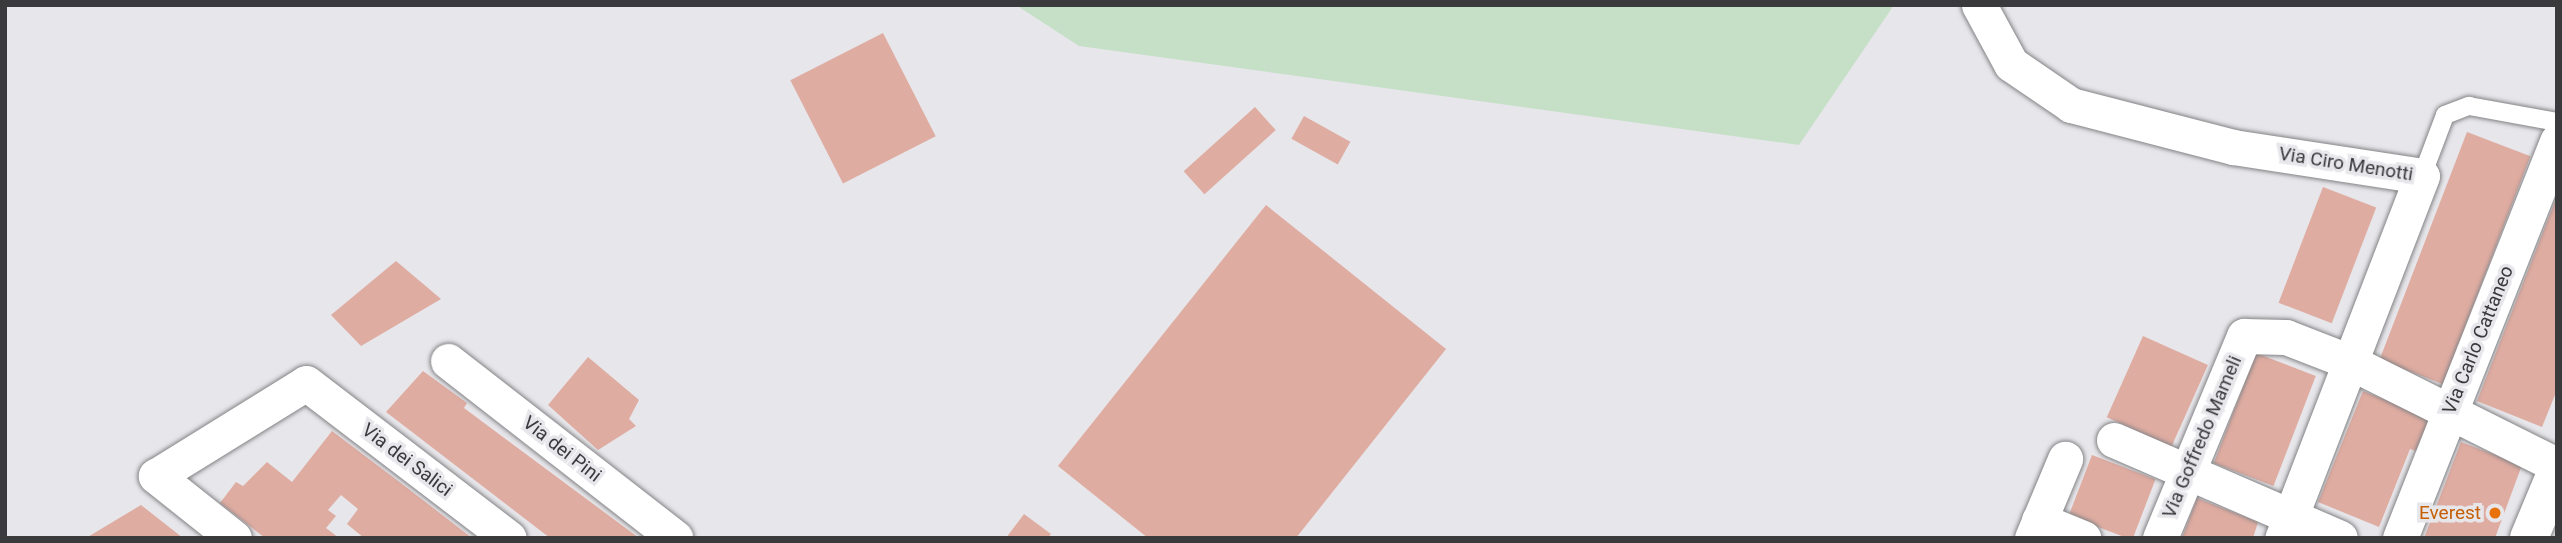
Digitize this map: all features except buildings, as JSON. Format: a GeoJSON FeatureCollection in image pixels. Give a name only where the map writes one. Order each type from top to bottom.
{"type":"FeatureCollection","features":[{"type":"Feature","properties":{"kind":"street","name":"Via Ciro Menotti"},"geometry":{"type":"LineString","coordinates":[[1979,5],[2011,64],[2071,105],[2233,147],[2422,176],[2286,527]]}},
{"type":"Feature","properties":{"kind":"street","name":"Via Carlo Cattaneo"},"geometry":{"type":"LineString","coordinates":[[2400,538],[2557,141]]}},
{"type":"Feature","properties":{"kind":"street","name":"Via Goffredo Mameli"},"geometry":{"type":"LineString","coordinates":[[2160,538],[2244,336],[2286,337],[2350,362]]}},
{"type":"Feature","properties":{"kind":"street","name":"Via dei Pini"},"geometry":{"type":"LineString","coordinates":[[448,360],[675,538]]}},
{"type":"Feature","properties":{"kind":"street"},"geometry":{"type":"LineString","coordinates":[[2350,362],[2557,465]]}},
{"type":"Feature","properties":{"kind":"street","name":"Via dei Salici"},"geometry":{"type":"LineString","coordinates":[[234,538],[156,475],[306,383],[509,538]]}},
{"type":"Feature","properties":{"kind":"street"},"geometry":{"type":"LineString","coordinates":[[2114,440],[2187,472],[2286,527],[2340,538]]}},
{"type":"Feature","properties":{"kind":"street"},"geometry":{"type":"LineString","coordinates":[[2065,459],[2036,529],[2083,538]]}},
{"type":"Feature","properties":{"kind":"street"},"geometry":{"type":"LineString","coordinates":[[2529,538],[2557,471]]}},
{"type":"Feature","properties":{"kind":"lane"},"geometry":{"type":"LineString","coordinates":[[2422,176],[2445,115],[2469,106],[2557,122]]}},
{"type":"Feature","properties":{"kind":"green space"},"geometry":{"type":"Polygon","coordinates":[[[1016,5],[1894,5],[1799,145],[1079,46],[1016,5]]]}},
{"type":"Feature","properties":{"kind":"place","name":"Everest"},"geometry":{"type":"Point","coordinates":[2495,513]}}]}
